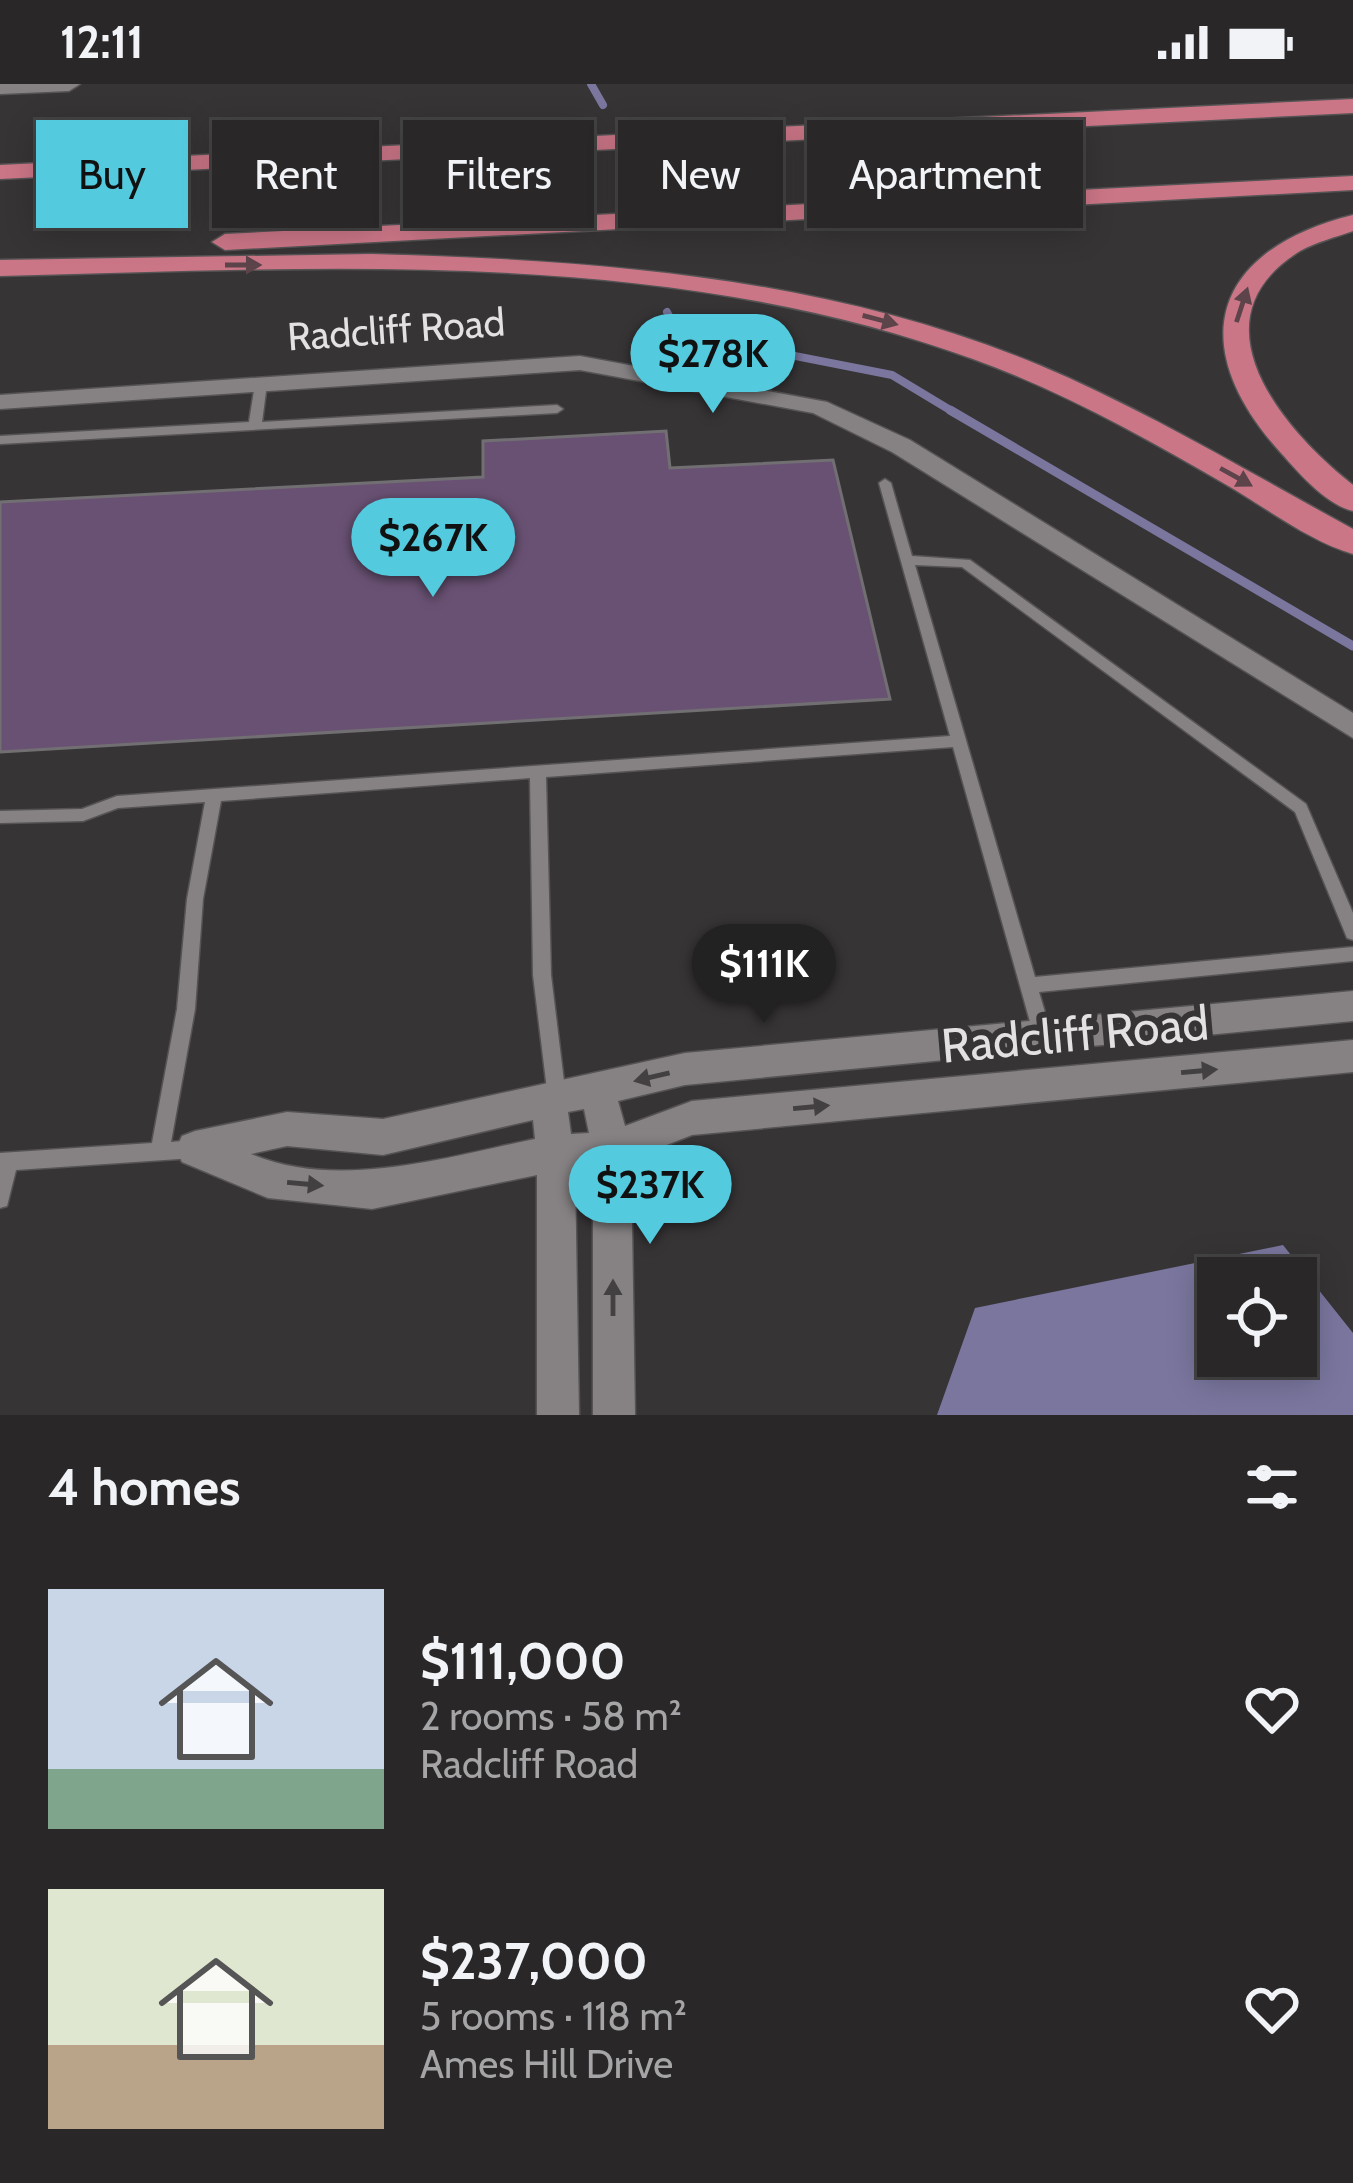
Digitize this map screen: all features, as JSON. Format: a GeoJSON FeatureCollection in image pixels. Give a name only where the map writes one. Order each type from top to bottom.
{"type":"FeatureCollection","features":[{"type":"Feature","properties":{"kind":"highway"},"geometry":{"type":"LineString","coordinates":[[0,172],[1353,106]]}},
{"type":"Feature","properties":{"kind":"highway"},"geometry":{"type":"LineString","coordinates":[[0,254],[1353,183]]}},
{"type":"Feature","properties":{"kind":"highway"},"geometry":{"type":"LineString","coordinates":[[1353,222],[1276,253],[1250,283],[1234,329],[1241,375],[1262,416],[1312,471],[1353,501]]}},
{"type":"Feature","properties":{"kind":"highway"},"geometry":{"type":"LineString","coordinates":[[0,268],[303,264],[524,269],[667,280],[801,300],[907,327],[1032,372],[1171,441],[1353,543]]}},
{"type":"Feature","properties":{"kind":"main road"},"geometry":{"type":"LineString","coordinates":[[0,87],[69,84]]}},
{"type":"Feature","properties":{"kind":"street","name":"Radcliff Road"},"geometry":{"type":"LineString","coordinates":[[0,402],[580,363],[819,406],[901,446],[1353,727]]}},
{"type":"Feature","properties":{"kind":"street","name":"Radcliff Road"},"geometry":{"type":"LineString","coordinates":[[177,1149],[287,1129],[383,1137],[685,1069],[1353,1006]]}},
{"type":"Feature","properties":{"kind":"street"},"geometry":{"type":"LineString","coordinates":[[1043,1036],[1058,1083]]}},
{"type":"Feature","properties":{"kind":"street","name":"Radcliff Road"},"geometry":{"type":"LineString","coordinates":[[177,1149],[268,1180],[372,1190],[556,1153],[612,1149],[692,1118],[1353,1057]]}},
{"type":"Feature","properties":{"kind":"street"},"geometry":{"type":"LineString","coordinates":[[597,1090],[612,1149],[614,1415]]}},
{"type":"Feature","properties":{"kind":"street"},"geometry":{"type":"LineString","coordinates":[[552,1100],[558,1415]]}},
{"type":"Feature","properties":{"kind":"lane"},"geometry":{"type":"LineString","coordinates":[[256,425],[260,383]]}},
{"type":"Feature","properties":{"kind":"lane"},"geometry":{"type":"LineString","coordinates":[[0,440],[556,409]]}},
{"type":"Feature","properties":{"kind":"lane"},"geometry":{"type":"LineString","coordinates":[[885,483],[1043,1036]]}},
{"type":"Feature","properties":{"kind":"lane"},"geometry":{"type":"LineString","coordinates":[[907,560],[965,563],[1301,808],[1353,933]]}},
{"type":"Feature","properties":{"kind":"lane"},"geometry":{"type":"LineString","coordinates":[[0,817],[83,815],[117,802],[958,741]]}},
{"type":"Feature","properties":{"kind":"lane"},"geometry":{"type":"LineString","coordinates":[[538,772],[542,975],[552,1100]]}},
{"type":"Feature","properties":{"kind":"lane"},"geometry":{"type":"LineString","coordinates":[[0,1199],[4,1162],[177,1149],[195,898],[214,795]]}},
{"type":"Feature","properties":{"kind":"lane"},"geometry":{"type":"LineString","coordinates":[[1028,985],[1353,954]]}},
{"type":"Feature","properties":{"kind":"shaded area"},"geometry":{"type":"Polygon","coordinates":[[[1283,1245],[1293,1257],[1224,1257],[1283,1245]]]}},
{"type":"Feature","properties":{"kind":"shaded area"},"geometry":{"type":"Polygon","coordinates":[[[1197,1263],[1197,1377],[1317,1377],[1317,1288],[1353,1333],[1353,1415],[937,1415],[975,1308],[1197,1263]]]}},
{"type":"Feature","properties":{"kind":"building"},"geometry":{"type":"Polygon","coordinates":[[[666,431],[670,468],[833,460],[890,699],[0,752],[0,502],[483,477],[483,441],[666,431]]]}},
{"type":"Feature","properties":{"kind":"waterway"},"geometry":{"type":"LineString","coordinates":[[591,84],[603,105]]}},
{"type":"Feature","properties":{"kind":"waterway"},"geometry":{"type":"LineString","coordinates":[[667,312],[678,333],[892,375],[951,411]]}},
{"type":"Feature","properties":{"kind":"waterway"},"geometry":{"type":"LineString","coordinates":[[951,411],[1353,646]]}},
{"type":"Feature","properties":{"kind":"waterway"},"geometry":{"type":"LineString","coordinates":[[951,411],[955,413]]}}]}
